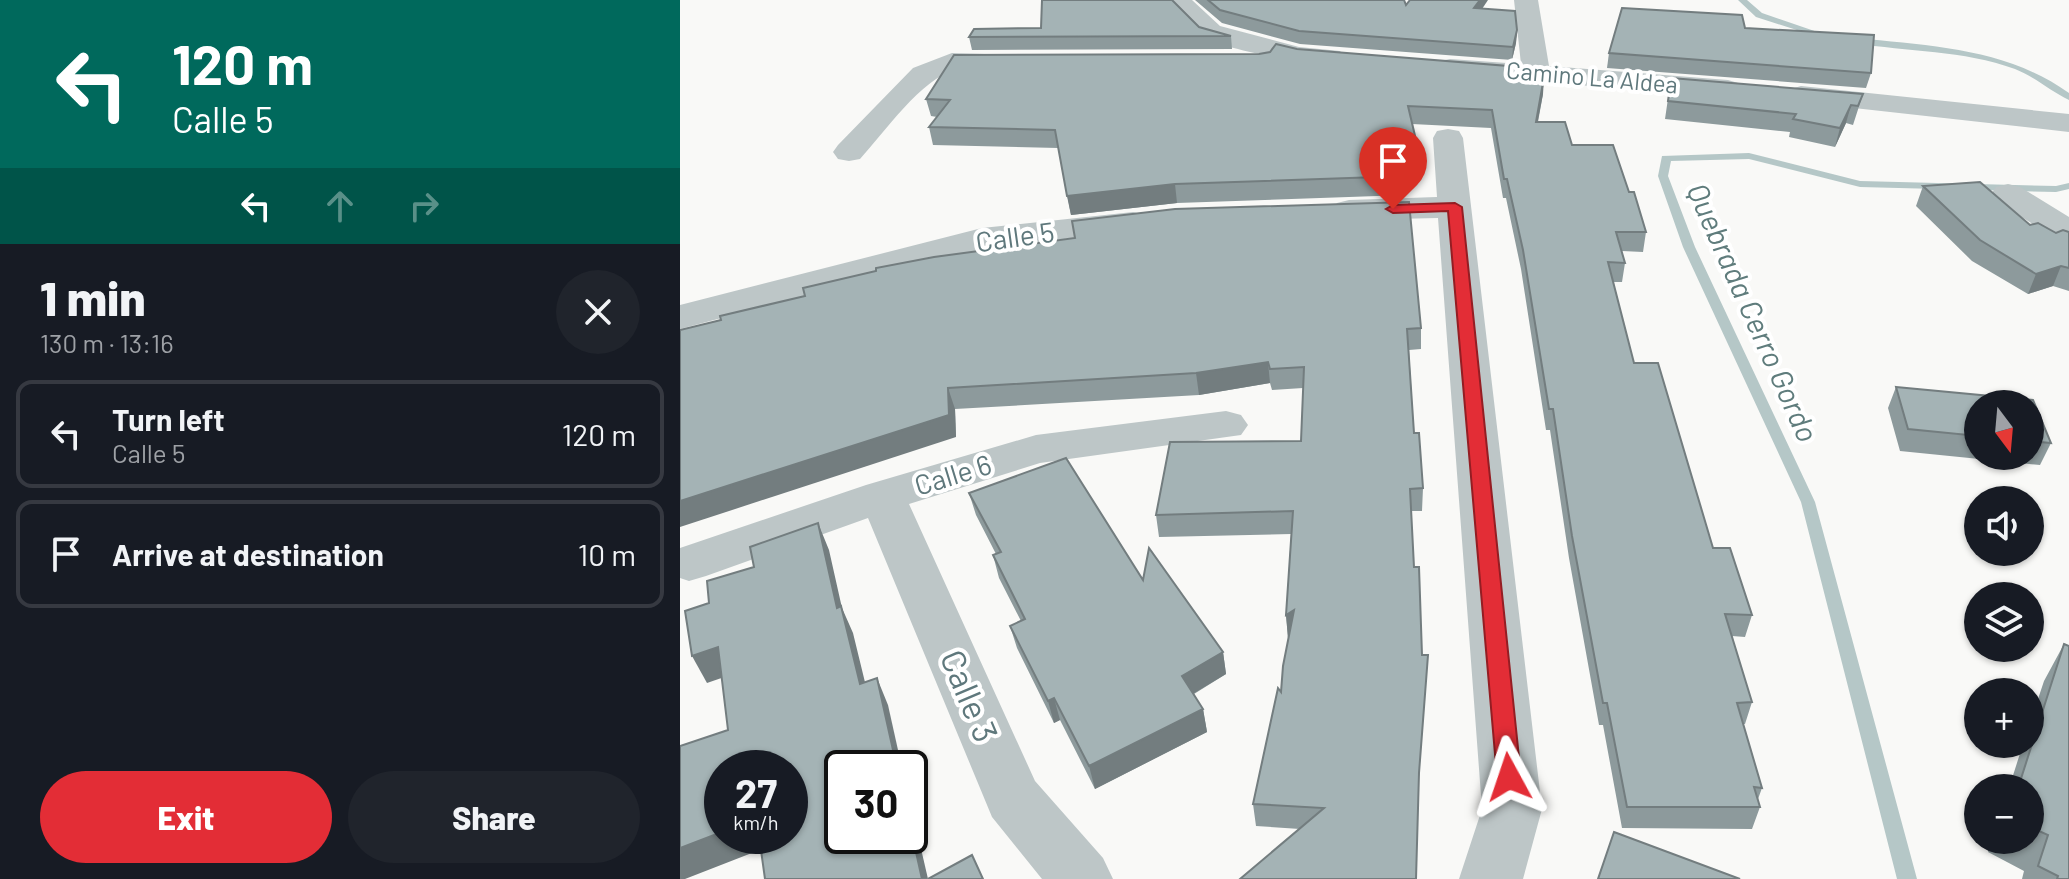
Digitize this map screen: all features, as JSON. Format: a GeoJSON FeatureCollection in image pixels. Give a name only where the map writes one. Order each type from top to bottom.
{"type":"FeatureCollection","features":[{"type":"Feature","properties":{"kind":"street"},"geometry":{"type":"LineString","coordinates":[[1178,0],[1211,32],[1298,55],[1361,60]]}},
{"type":"Feature","properties":{"kind":"street"},"geometry":{"type":"LineString","coordinates":[[1526,0],[1536,74]]}},
{"type":"Feature","properties":{"kind":"street"},"geometry":{"type":"LineString","coordinates":[[1223,61],[1255,61],[1298,55]]}},
{"type":"Feature","properties":{"kind":"street"},"geometry":{"type":"LineString","coordinates":[[849,152],[923,74],[952,61],[1032,61]]}},
{"type":"Feature","properties":{"kind":"street","name":"Camino La Aldea"},"geometry":{"type":"LineString","coordinates":[[1425,65],[1762,92],[2069,123]]}},
{"type":"Feature","properties":{"kind":"street"},"geometry":{"type":"LineString","coordinates":[[1448,138],[1512,809],[1491,879]]}},
{"type":"Feature","properties":{"kind":"street"},"geometry":{"type":"LineString","coordinates":[[2008,194],[2069,232]]}},
{"type":"Feature","properties":{"kind":"street"},"geometry":{"type":"LineString","coordinates":[[1316,212],[1455,207]]}},
{"type":"Feature","properties":{"kind":"street","name":"Calle 5"},"geometry":{"type":"LineString","coordinates":[[680,317],[982,239],[1162,218]]}},
{"type":"Feature","properties":{"kind":"street","name":"Calle 6"},"geometry":{"type":"LineString","coordinates":[[689,563],[882,496],[1036,449],[1226,425]]}},
{"type":"Feature","properties":{"kind":"street","name":"Calle 3"},"geometry":{"type":"LineString","coordinates":[[882,496],[1013,799],[1081,879]]}},
{"type":"Feature","properties":{"kind":"building"},"geometry":{"type":"Polygon","coordinates":[[[1042,0],[1172,0],[1199,27],[1231,36],[969,37],[974,29],[1041,28],[1042,0]]]}},
{"type":"Feature","properties":{"kind":"building"},"geometry":{"type":"Polygon","coordinates":[[[1208,0],[1404,0],[1406,5],[1410,0],[1480,0],[1474,8],[1515,11],[1517,30],[1513,47],[1299,31],[1220,10],[1208,0]]]}},
{"type":"Feature","properties":{"kind":"building"},"geometry":{"type":"Polygon","coordinates":[[[1622,8],[1742,15],[1745,28],[1874,35],[1871,73],[1609,53],[1622,8]]]}},
{"type":"Feature","properties":{"kind":"building"},"geometry":{"type":"Polygon","coordinates":[[[1276,44],[1297,49],[1508,66],[1506,74],[1544,77],[1536,122],[1565,122],[1572,145],[1613,145],[1629,192],[1634,192],[1646,232],[1616,232],[1625,263],[1608,262],[1634,363],[1658,363],[1713,548],[1730,548],[1752,615],[1725,614],[1752,702],[1737,703],[1762,788],[1754,787],[1760,807],[1627,807],[1607,703],[1603,703],[1523,250],[1507,179],[1504,179],[1492,110],[1408,106],[1420,157],[1413,158],[1415,167],[1406,167],[1407,176],[1175,184],[1067,196],[1055,130],[929,127],[950,100],[926,99],[954,55],[1259,54],[1270,52],[1276,44]]]}},
{"type":"Feature","properties":{"kind":"building"},"geometry":{"type":"Polygon","coordinates":[[[1671,78],[1863,94],[1858,106],[1851,105],[1840,128],[1793,119],[1796,114],[1668,101],[1671,78]]]}},
{"type":"Feature","properties":{"kind":"building"},"geometry":{"type":"Polygon","coordinates":[[[1980,182],[2030,225],[2038,223],[2056,233],[2063,230],[2069,232],[2069,268],[2061,266],[2036,274],[1980,240],[1923,186],[1980,182]]]}},
{"type":"Feature","properties":{"kind":"building"},"geometry":{"type":"Polygon","coordinates":[[[1409,202],[1421,328],[1407,329],[1414,433],[1419,433],[1423,488],[1410,489],[1414,567],[1419,567],[1422,655],[1428,655],[1419,773],[1416,879],[1240,879],[1324,808],[1253,804],[1278,688],[1281,692],[1294,610],[1286,615],[1293,511],[1156,515],[1170,442],[1301,441],[1304,367],[1270,369],[1268,362],[1196,373],[948,388],[949,415],[680,501],[680,330],[721,320],[720,316],[805,296],[803,288],[876,271],[876,268],[1075,238],[1072,221],[1175,209],[1409,202]]]}},
{"type":"Feature","properties":{"kind":"building"},"geometry":{"type":"Polygon","coordinates":[[[1896,387],[1964,393],[1964,435],[1908,429],[1896,387]]]}},
{"type":"Feature","properties":{"kind":"building"},"geometry":{"type":"Polygon","coordinates":[[[2044,426],[2051,443],[2044,442],[2044,426]]]}},
{"type":"Feature","properties":{"kind":"building"},"geometry":{"type":"Polygon","coordinates":[[[1066,458],[1143,580],[1149,548],[1223,652],[1182,676],[1203,709],[1089,766],[1054,698],[1048,701],[1010,626],[1025,619],[993,555],[1001,552],[969,493],[1066,458]]]}},
{"type":"Feature","properties":{"kind":"building"},"geometry":{"type":"Polygon","coordinates":[[[818,523],[837,608],[841,606],[860,684],[877,678],[893,750],[824,750],[824,854],[916,854],[922,879],[765,879],[762,854],[808,854],[808,750],[704,750],[704,839],[680,848],[680,746],[728,730],[718,647],[692,656],[685,611],[709,603],[707,581],[754,567],[750,547],[818,523]]]}},
{"type":"Feature","properties":{"kind":"building"},"geometry":{"type":"Polygon","coordinates":[[[2064,644],[2069,646],[2069,879],[2057,879],[2058,876],[2038,866],[2048,835],[2044,833],[2044,774],[2022,774],[2028,758],[2044,758],[2044,707],[2064,644]]]}},
{"type":"Feature","properties":{"kind":"building"},"geometry":{"type":"Polygon","coordinates":[[[1614,832],[1740,879],[1598,879],[1614,832]]]}},
{"type":"Feature","properties":{"kind":"building"},"geometry":{"type":"Polygon","coordinates":[[[972,855],[983,879],[928,879],[972,855]]]}},
{"type":"Feature","properties":{"kind":"waterway","name":"Quebrada Cerro Gordo"},"geometry":{"type":"LineString","coordinates":[[1742,0],[1759,15],[1825,36]]}},
{"type":"Feature","properties":{"kind":"waterway","name":"Quebrada Cerro Gordo"},"geometry":{"type":"LineString","coordinates":[[1857,41],[1941,49],[1995,60],[2021,68],[2069,97]]}},
{"type":"Feature","properties":{"kind":"waterway","name":"Quebrada Cerro Gordo"},"geometry":{"type":"LineString","coordinates":[[1907,879],[1808,502],[1689,247],[1663,176],[1666,158],[1749,156],[1860,184],[2056,189],[2069,186]]}},
{"type":"Feature","properties":{"kind":"route"},"geometry":{"type":"LineString","coordinates":[[1393,209],[1455,207],[1509,777]]}}]}
